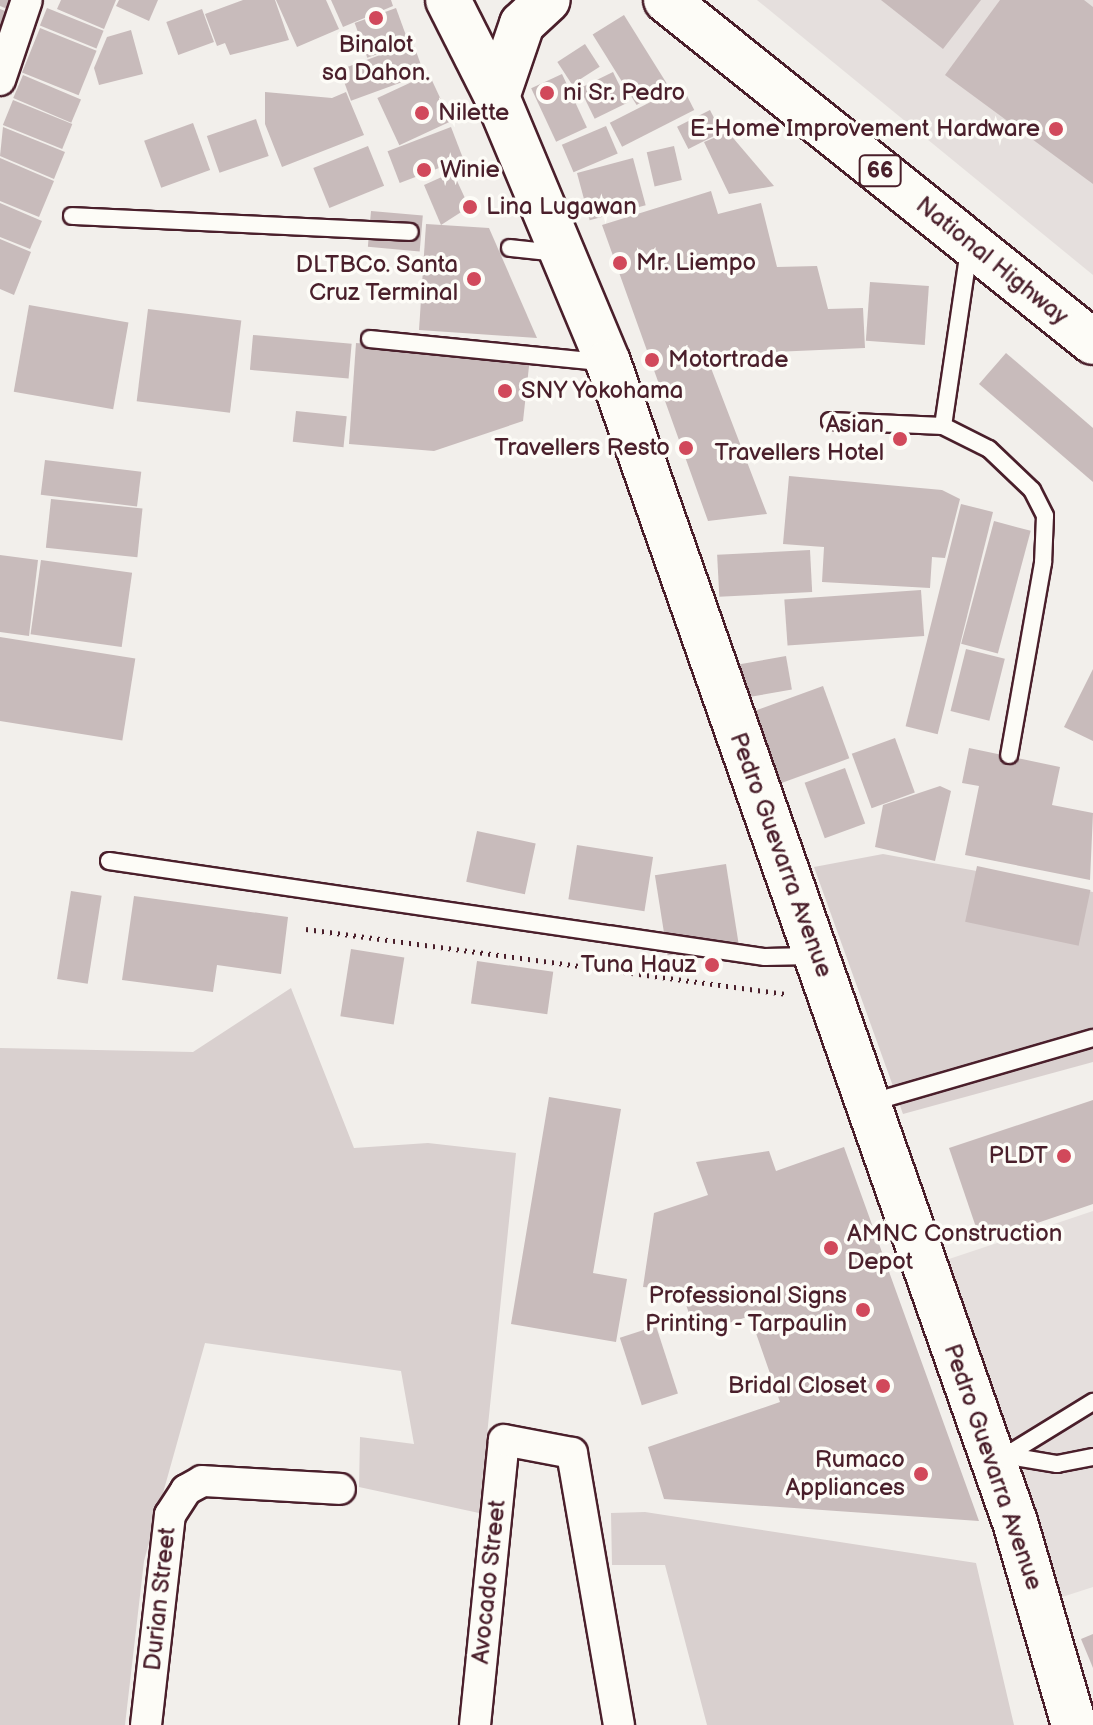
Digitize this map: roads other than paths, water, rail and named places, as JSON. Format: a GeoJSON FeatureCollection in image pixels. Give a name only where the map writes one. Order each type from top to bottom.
{"type":"FeatureCollection","features":[{"type":"Feature","properties":{"kind":"main road","name":"Pedro Guevarra Avenue"},"geometry":{"type":"LineString","coordinates":[[448,0],[497,97],[567,254],[608,362],[816,956],[1001,1460],[1074,1725]]}},
{"type":"Feature","properties":{"kind":"main road"},"geometry":{"type":"LineString","coordinates":[[497,97],[522,24],[548,0]]}},
{"type":"Feature","properties":{"kind":"main road","name":"National Highway"},"geometry":{"type":"LineString","coordinates":[[666,0],[1093,342]]}},
{"type":"Feature","properties":{"kind":"street"},"geometry":{"type":"LineString","coordinates":[[0,80],[27,0]]}},
{"type":"Feature","properties":{"kind":"street","name":"Avocado Street"},"geometry":{"type":"LineString","coordinates":[[475,1725],[504,1440],[572,1453],[619,1725]]}},
{"type":"Feature","properties":{"kind":"street","name":"Durian Street"},"geometry":{"type":"LineString","coordinates":[[146,1725],[170,1515],[186,1490],[202,1481],[340,1489]]}},
{"type":"Feature","properties":{"kind":"lane"},"geometry":{"type":"LineString","coordinates":[[72,216],[410,232]]}},
{"type":"Feature","properties":{"kind":"lane"},"geometry":{"type":"LineString","coordinates":[[943,426],[970,243]]}},
{"type":"Feature","properties":{"kind":"lane"},"geometry":{"type":"LineString","coordinates":[[510,248],[567,254]]}},
{"type":"Feature","properties":{"kind":"lane"},"geometry":{"type":"LineString","coordinates":[[370,339],[608,362]]}},
{"type":"Feature","properties":{"kind":"lane"},"geometry":{"type":"LineString","coordinates":[[830,421],[943,426],[989,449],[1032,490],[1045,516],[1009,755]]}},
{"type":"Feature","properties":{"kind":"lane"},"geometry":{"type":"LineString","coordinates":[[109,861],[765,957],[816,956]]}},
{"type":"Feature","properties":{"kind":"lane"},"geometry":{"type":"LineString","coordinates":[[869,1103],[1093,1038]]}},
{"type":"Feature","properties":{"kind":"lane"},"geometry":{"type":"LineString","coordinates":[[1001,1460],[1040,1429],[1093,1402]]}},
{"type":"Feature","properties":{"kind":"lane"},"geometry":{"type":"LineString","coordinates":[[1001,1460],[1057,1464],[1093,1457]]}},
{"type":"Feature","properties":{"kind":"place","name":"Binalot sa Dahon."},"geometry":{"type":"Point","coordinates":[376,18]}},
{"type":"Feature","properties":{"kind":"place","name":"ni Sr. Pedro"},"geometry":{"type":"Point","coordinates":[547,93]}},
{"type":"Feature","properties":{"kind":"place","name":"Nilette"},"geometry":{"type":"Point","coordinates":[422,113]}},
{"type":"Feature","properties":{"kind":"place","name":"E-Home Improvement Hardware"},"geometry":{"type":"Point","coordinates":[1056,129]}},
{"type":"Feature","properties":{"kind":"place","name":"Winie"},"geometry":{"type":"Point","coordinates":[424,170]}},
{"type":"Feature","properties":{"kind":"place","name":"Lina Lugawan"},"geometry":{"type":"Point","coordinates":[470,207]}},
{"type":"Feature","properties":{"kind":"place","name":"Mr. Liempo"},"geometry":{"type":"Point","coordinates":[620,263]}},
{"type":"Feature","properties":{"kind":"place","name":"DLTBCo. Santa Cruz Terminal"},"geometry":{"type":"Point","coordinates":[474,279]}},
{"type":"Feature","properties":{"kind":"place","name":"Motortrade"},"geometry":{"type":"Point","coordinates":[652,360]}},
{"type":"Feature","properties":{"kind":"place","name":"SNY Yokohama"},"geometry":{"type":"Point","coordinates":[505,391]}},
{"type":"Feature","properties":{"kind":"place","name":"Asian Travellers Hotel"},"geometry":{"type":"Point","coordinates":[900,439]}},
{"type":"Feature","properties":{"kind":"place","name":"Travellers Resto"},"geometry":{"type":"Point","coordinates":[686,448]}},
{"type":"Feature","properties":{"kind":"place","name":"Tuna Hauz"},"geometry":{"type":"Point","coordinates":[712,965]}},
{"type":"Feature","properties":{"kind":"place","name":"PLDT"},"geometry":{"type":"Point","coordinates":[1064,1156]}},
{"type":"Feature","properties":{"kind":"place","name":"AMNC Construction Depot"},"geometry":{"type":"Point","coordinates":[831,1248]}},
{"type":"Feature","properties":{"kind":"place","name":"Professional Signs Printing - Tarpaulin"},"geometry":{"type":"Point","coordinates":[863,1310]}},
{"type":"Feature","properties":{"kind":"place","name":"Bridal Closet"},"geometry":{"type":"Point","coordinates":[883,1386]}},
{"type":"Feature","properties":{"kind":"place","name":"Rumaco Appliances"},"geometry":{"type":"Point","coordinates":[921,1474]}}]}
